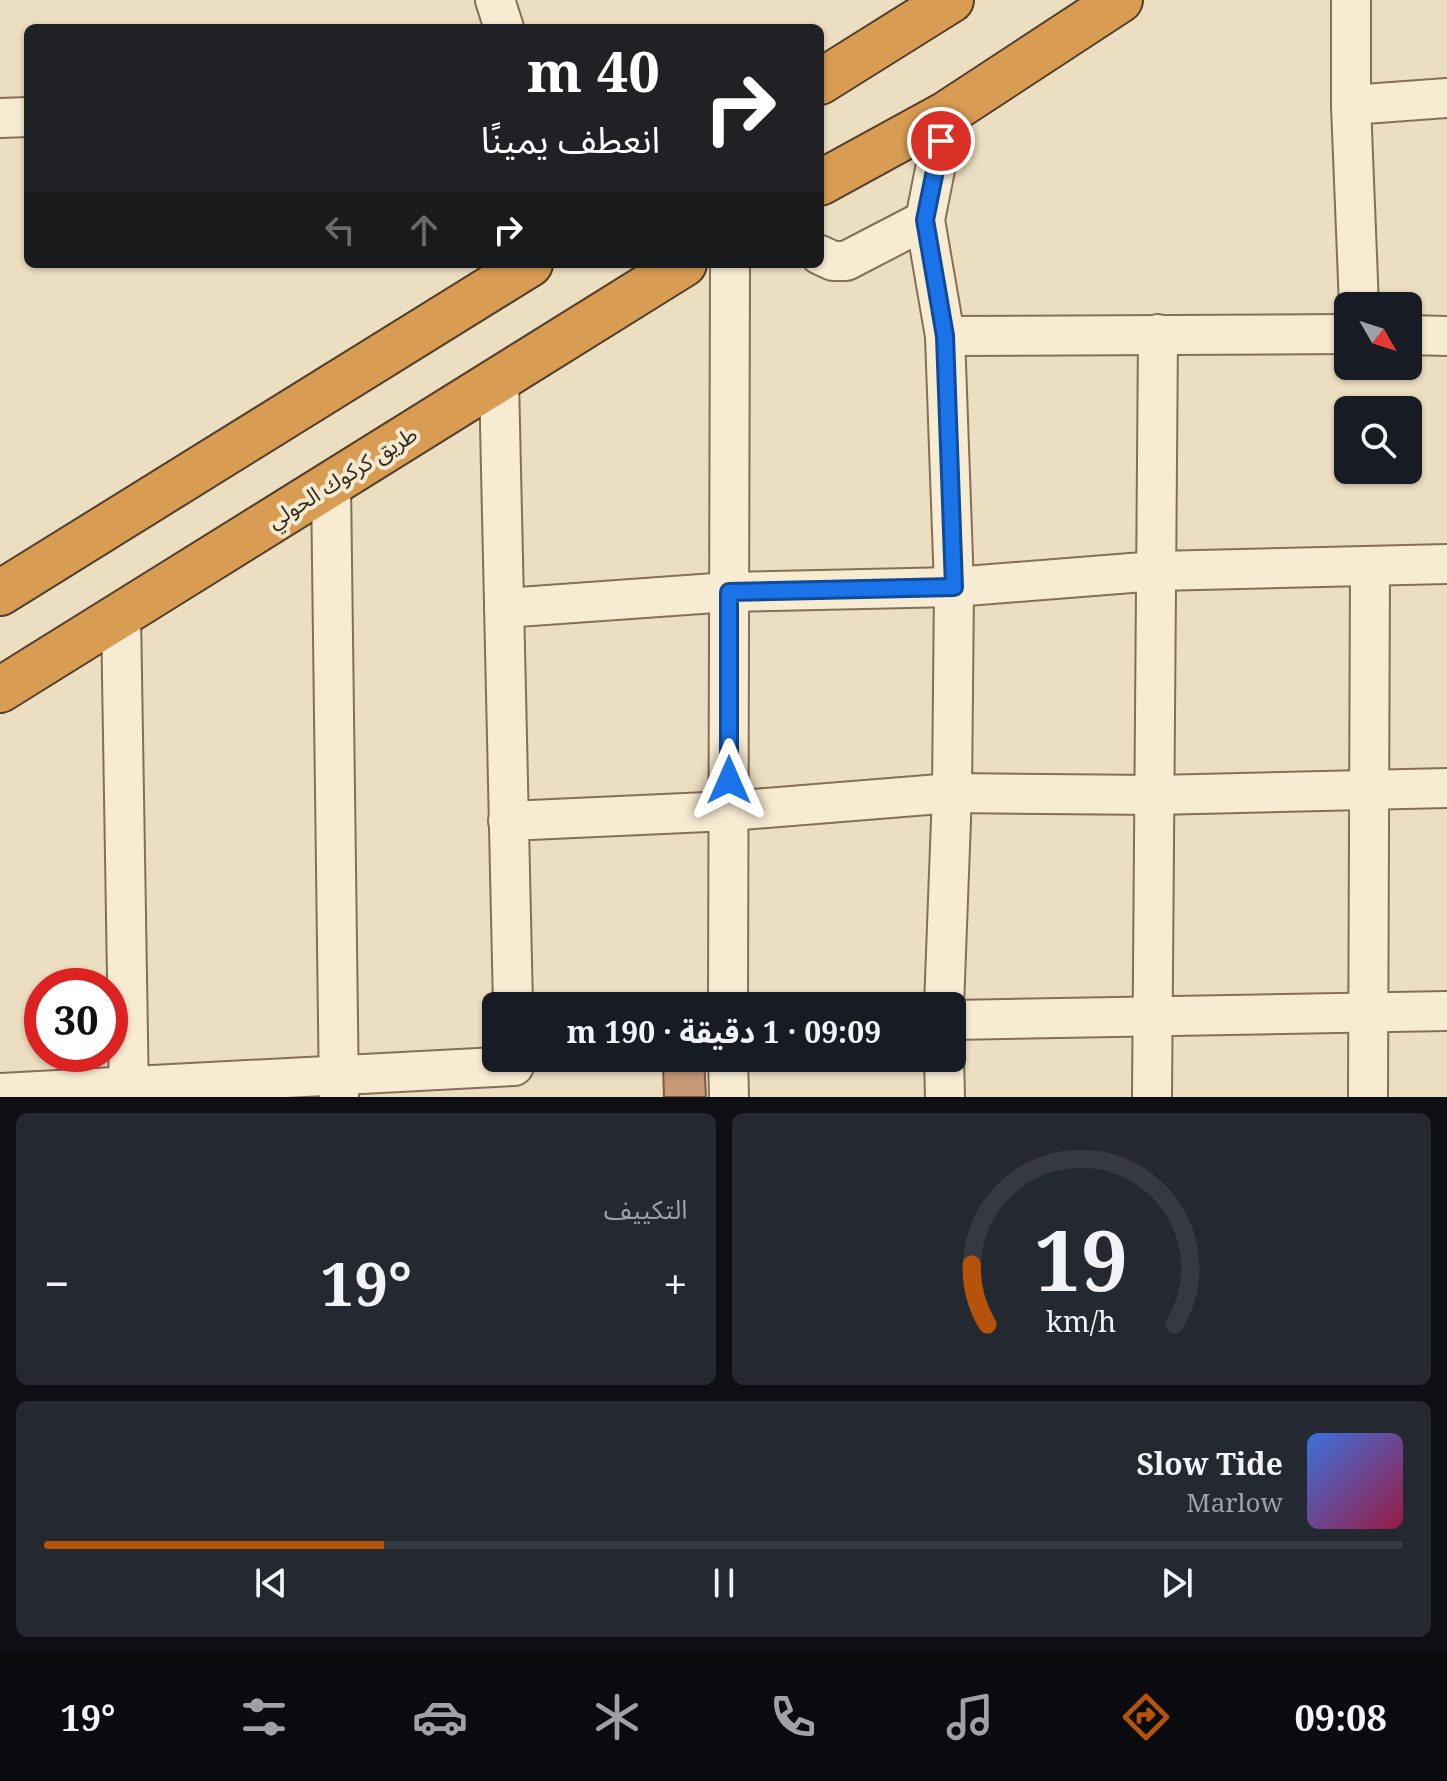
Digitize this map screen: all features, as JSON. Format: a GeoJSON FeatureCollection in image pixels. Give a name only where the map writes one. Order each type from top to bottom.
{"type":"FeatureCollection","features":[{"type":"Feature","properties":{"kind":"highway"},"geometry":{"type":"LineString","coordinates":[[824,79],[951,0]]}},
{"type":"Feature","properties":{"kind":"highway"},"geometry":{"type":"LineString","coordinates":[[824,181],[946,114],[1120,0]]}},
{"type":"Feature","properties":{"kind":"highway"},"geometry":{"type":"LineString","coordinates":[[0,593],[524,268]]}},
{"type":"Feature","properties":{"kind":"highway","name":"طريق كركوك الحولي"},"geometry":{"type":"LineString","coordinates":[[0,690],[678,268]]}},
{"type":"Feature","properties":{"kind":"street"},"geometry":{"type":"LineString","coordinates":[[495,0],[503,24]]}},
{"type":"Feature","properties":{"kind":"street"},"geometry":{"type":"LineString","coordinates":[[1351,0],[1351,105],[1358,292]]}},
{"type":"Feature","properties":{"kind":"street"},"geometry":{"type":"LineString","coordinates":[[1351,105],[1447,98]]}},
{"type":"Feature","properties":{"kind":"street"},"geometry":{"type":"LineString","coordinates":[[945,992],[952,793],[954,587],[945,336],[925,220],[946,114]]}},
{"type":"Feature","properties":{"kind":"street"},"geometry":{"type":"LineString","coordinates":[[0,118],[24,117]]}},
{"type":"Feature","properties":{"kind":"street"},"geometry":{"type":"LineString","coordinates":[[824,257],[833,261],[846,261],[925,220]]}},
{"type":"Feature","properties":{"kind":"street"},"geometry":{"type":"LineString","coordinates":[[728,992],[730,268]]}},
{"type":"Feature","properties":{"kind":"street"},"geometry":{"type":"LineString","coordinates":[[1152,1097],[1158,334]]}},
{"type":"Feature","properties":{"kind":"street"},"geometry":{"type":"LineString","coordinates":[[945,336],[1334,334]]}},
{"type":"Feature","properties":{"kind":"street"},"geometry":{"type":"LineString","coordinates":[[1422,335],[1447,336]]}},
{"type":"Feature","properties":{"kind":"street"},"geometry":{"type":"LineString","coordinates":[[499,380],[513,992]]}},
{"type":"Feature","properties":{"kind":"street"},"geometry":{"type":"LineString","coordinates":[[331,484],[339,1086]]}},
{"type":"Feature","properties":{"kind":"street"},"geometry":{"type":"LineString","coordinates":[[504,608],[729,592],[954,587],[1156,571],[1447,564]]}},
{"type":"Feature","properties":{"kind":"street"},"geometry":{"type":"LineString","coordinates":[[1368,1097],[1370,566]]}},
{"type":"Feature","properties":{"kind":"street"},"geometry":{"type":"LineString","coordinates":[[121,615],[129,1091]]}},
{"type":"Feature","properties":{"kind":"street"},"geometry":{"type":"LineString","coordinates":[[508,821],[729,811],[952,793],[1155,795],[1447,788]]}},
{"type":"Feature","properties":{"kind":"street"},"geometry":{"type":"LineString","coordinates":[[966,1020],[1447,1011]]}},
{"type":"Feature","properties":{"kind":"street"},"geometry":{"type":"LineString","coordinates":[[728,1072],[729,1097]]}},
{"type":"Feature","properties":{"kind":"street"},"geometry":{"type":"LineString","coordinates":[[944,1072],[945,1097]]}},
{"type":"Feature","properties":{"kind":"street"},"geometry":{"type":"LineString","coordinates":[[0,1093],[339,1086],[515,1074]]}},
{"type":"Feature","properties":{"kind":"building"},"geometry":{"type":"Polygon","coordinates":[[[663,1072],[705,1072],[706,1097],[664,1097],[663,1072]]]}},
{"type":"Feature","properties":{"kind":"route"},"geometry":{"type":"LineString","coordinates":[[729,780],[729,592],[954,587],[945,336],[925,220],[941,141]]}}]}
